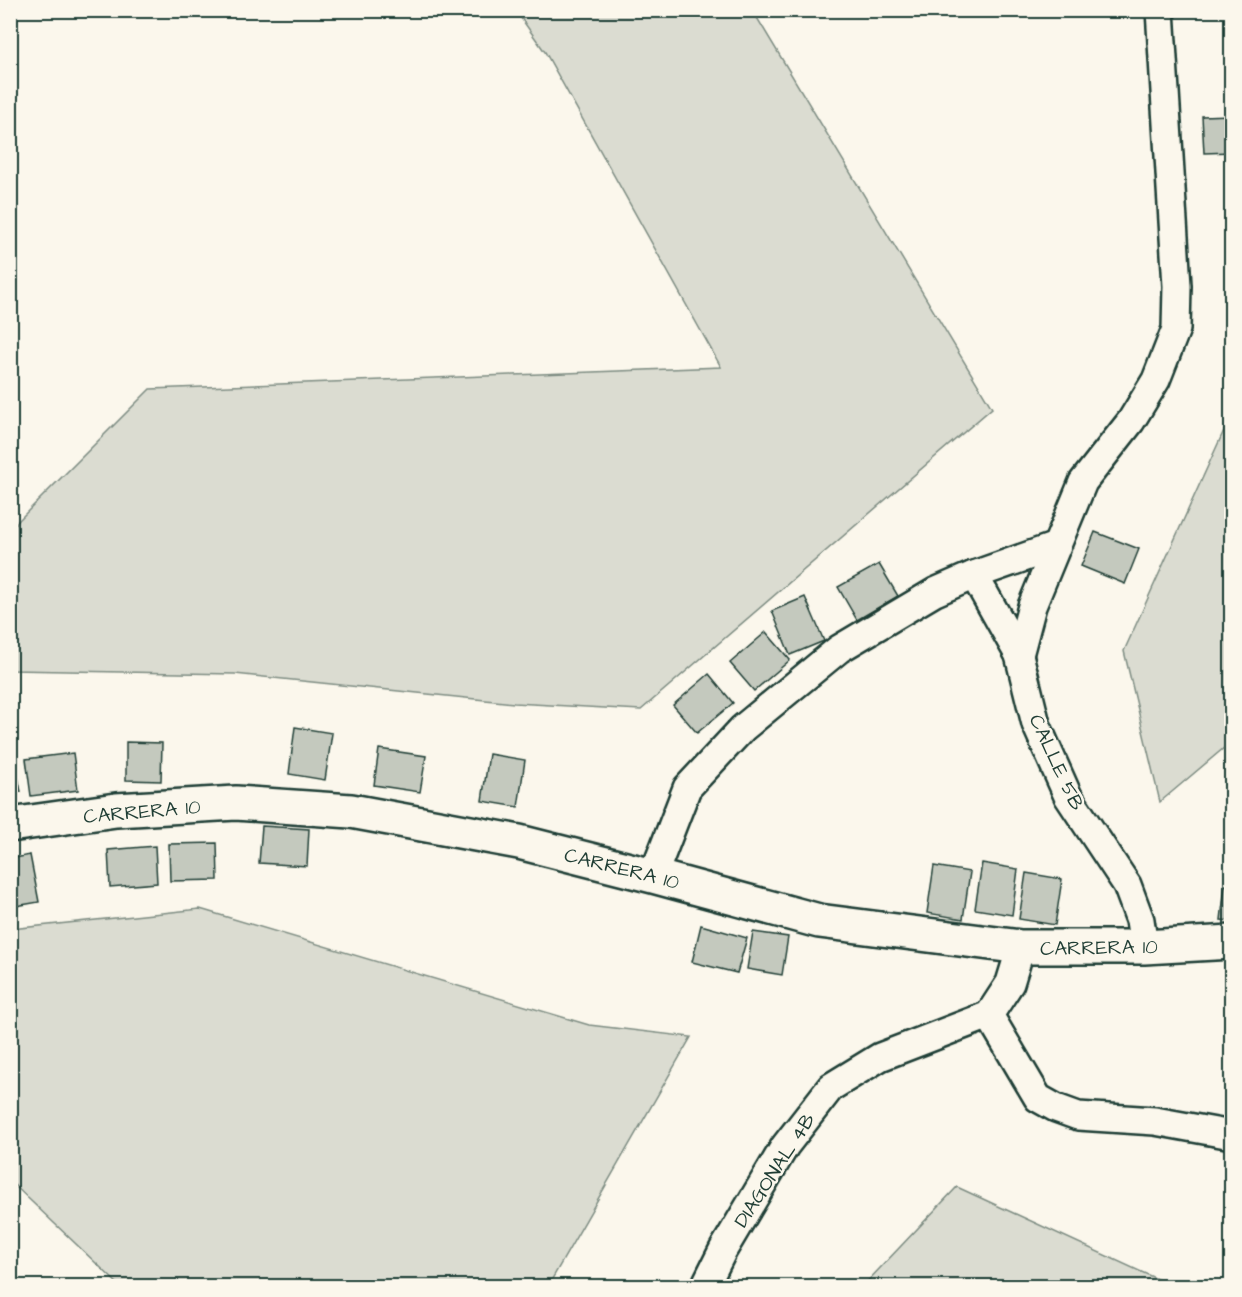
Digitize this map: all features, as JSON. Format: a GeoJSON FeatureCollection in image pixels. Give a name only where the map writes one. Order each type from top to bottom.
{"type":"FeatureCollection","features":[{"type":"Feature","properties":{"kind":"street"},"geometry":{"type":"LineString","coordinates":[[1019,655],[1032,606],[1083,482],[1131,421],[1156,380],[1176,328],[1177,274],[1160,10]]}},
{"type":"Feature","properties":{"kind":"street"},"geometry":{"type":"LineString","coordinates":[[652,876],[687,788],[743,728],[839,649],[935,592],[974,574],[1056,546]]}},
{"type":"Feature","properties":{"kind":"street","name":"CALLE 5B"},"geometry":{"type":"LineString","coordinates":[[974,574],[1019,655],[1036,724],[1068,796],[1127,885],[1140,920],[1144,947]]}},
{"type":"Feature","properties":{"kind":"street","name":"CARRERA 10"},"geometry":{"type":"LineString","coordinates":[[10,825],[116,810],[236,804],[351,811],[519,842],[819,921],[1022,947],[1144,947],[1232,942]]}},
{"type":"Feature","properties":{"kind":"street"},"geometry":{"type":"LineString","coordinates":[[1022,947],[1010,983],[989,1015],[1038,1098],[1078,1116],[1155,1120],[1232,1135]]}},
{"type":"Feature","properties":{"kind":"street","name":"DIAGONAL 4B"},"geometry":{"type":"LineString","coordinates":[[705,1287],[723,1250],[785,1146],[831,1087],[880,1057],[989,1015]]}},
{"type":"Feature","properties":{"kind":"shaded area"},"geometry":{"type":"Polygon","coordinates":[[[516,11],[753,11],[992,408],[641,710],[514,703],[235,674],[11,670],[11,528],[150,389],[721,367],[545,52],[516,11]]]}},
{"type":"Feature","properties":{"kind":"shaded area"},"geometry":{"type":"Polygon","coordinates":[[[1231,415],[1231,742],[1160,802],[1124,651],[1231,415]]]}},
{"type":"Feature","properties":{"kind":"shaded area"},"geometry":{"type":"Polygon","coordinates":[[[200,909],[589,1025],[691,1037],[548,1286],[120,1286],[11,1182],[11,929],[200,909]]]}},
{"type":"Feature","properties":{"kind":"shaded area"},"geometry":{"type":"Polygon","coordinates":[[[957,1187],[1172,1286],[863,1286],[957,1187]]]}},
{"type":"Feature","properties":{"kind":"building"},"geometry":{"type":"Polygon","coordinates":[[[1232,115],[1232,152],[1204,153],[1202,116],[1232,115]]]}},
{"type":"Feature","properties":{"kind":"building"},"geometry":{"type":"Polygon","coordinates":[[[1095,532],[1139,549],[1125,584],[1081,566],[1095,532]]]}},
{"type":"Feature","properties":{"kind":"building"},"geometry":{"type":"Polygon","coordinates":[[[879,564],[898,596],[857,620],[838,587],[879,564]]]}},
{"type":"Feature","properties":{"kind":"building"},"geometry":{"type":"Polygon","coordinates":[[[805,597],[824,641],[790,655],[772,611],[805,597]]]}},
{"type":"Feature","properties":{"kind":"building"},"geometry":{"type":"Polygon","coordinates":[[[766,632],[790,660],[754,691],[730,663],[766,632]]]}},
{"type":"Feature","properties":{"kind":"building"},"geometry":{"type":"Polygon","coordinates":[[[709,674],[733,703],[697,733],[673,705],[709,674]]]}},
{"type":"Feature","properties":{"kind":"building"},"geometry":{"type":"Polygon","coordinates":[[[295,727],[332,733],[325,780],[289,774],[295,727]]]}},
{"type":"Feature","properties":{"kind":"building"},"geometry":{"type":"Polygon","coordinates":[[[126,742],[162,743],[161,781],[126,780],[126,742]]]}},
{"type":"Feature","properties":{"kind":"building"},"geometry":{"type":"Polygon","coordinates":[[[10,746],[12,746],[21,792],[10,794],[10,746]]]}},
{"type":"Feature","properties":{"kind":"building"},"geometry":{"type":"Polygon","coordinates":[[[379,749],[426,756],[420,792],[374,785],[379,749]]]}},
{"type":"Feature","properties":{"kind":"building"},"geometry":{"type":"Polygon","coordinates":[[[73,753],[78,790],[31,796],[26,759],[73,753]]]}},
{"type":"Feature","properties":{"kind":"building"},"geometry":{"type":"Polygon","coordinates":[[[489,754],[525,760],[518,807],[482,801],[489,754]]]}},
{"type":"Feature","properties":{"kind":"building"},"geometry":{"type":"Polygon","coordinates":[[[262,826],[309,829],[307,866],[259,863],[262,826]]]}},
{"type":"Feature","properties":{"kind":"building"},"geometry":{"type":"Polygon","coordinates":[[[217,843],[218,880],[170,881],[169,844],[217,843]]]}},
{"type":"Feature","properties":{"kind":"building"},"geometry":{"type":"Polygon","coordinates":[[[155,846],[157,883],[110,887],[108,850],[155,846]]]}},
{"type":"Feature","properties":{"kind":"building"},"geometry":{"type":"Polygon","coordinates":[[[30,855],[39,902],[10,907],[10,859],[30,855]]]}},
{"type":"Feature","properties":{"kind":"building"},"geometry":{"type":"Polygon","coordinates":[[[982,863],[1018,869],[1012,915],[975,909],[982,863]]]}},
{"type":"Feature","properties":{"kind":"building"},"geometry":{"type":"Polygon","coordinates":[[[934,866],[970,872],[963,919],[927,913],[934,866]]]}},
{"type":"Feature","properties":{"kind":"building"},"geometry":{"type":"Polygon","coordinates":[[[1026,873],[1062,879],[1055,925],[1019,919],[1026,873]]]}},
{"type":"Feature","properties":{"kind":"building"},"geometry":{"type":"Polygon","coordinates":[[[1225,885],[1232,886],[1232,921],[1221,920],[1225,885]]]}},
{"type":"Feature","properties":{"kind":"building"},"geometry":{"type":"Polygon","coordinates":[[[701,925],[747,938],[737,973],[692,962],[701,925]]]}},
{"type":"Feature","properties":{"kind":"building"},"geometry":{"type":"Polygon","coordinates":[[[753,932],[788,937],[782,975],[747,969],[753,932]]]}}]}
